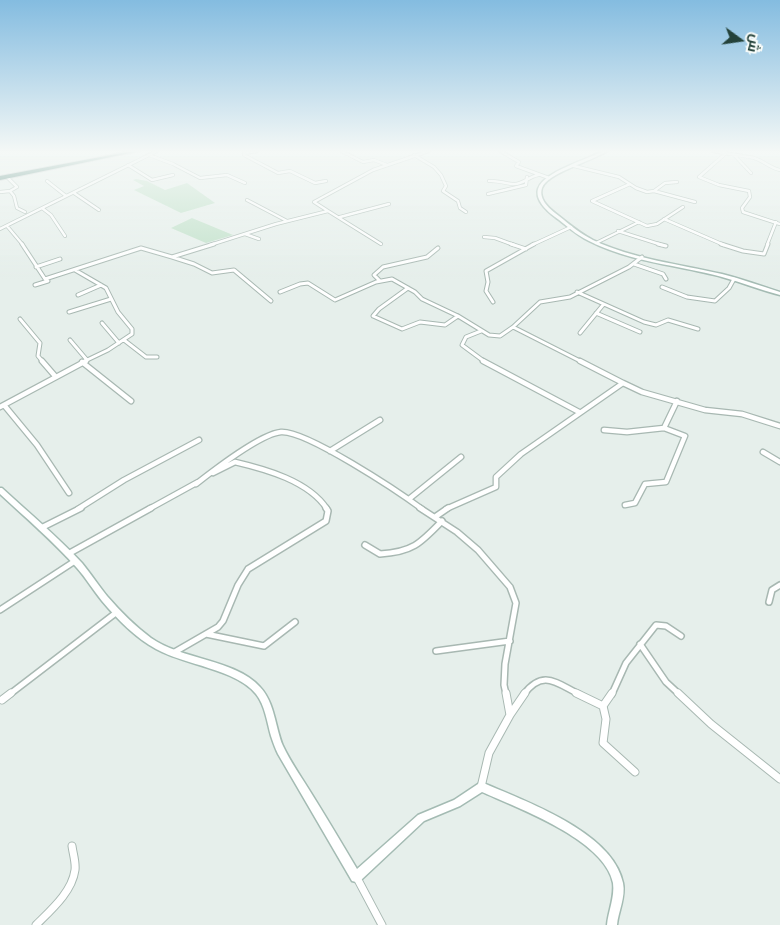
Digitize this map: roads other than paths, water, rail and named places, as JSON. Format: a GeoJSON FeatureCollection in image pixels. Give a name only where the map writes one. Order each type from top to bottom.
{"type":"FeatureCollection","features":[{"type":"Feature","properties":{"kind":"street"},"geometry":{"type":"LineString","coordinates":[[13,194],[17,208],[25,212]]}},
{"type":"Feature","properties":{"kind":"street"},"geometry":{"type":"LineString","coordinates":[[0,230],[70,194]]}},
{"type":"Feature","properties":{"kind":"street"},"geometry":{"type":"LineString","coordinates":[[77,194],[99,210]]}},
{"type":"Feature","properties":{"kind":"street"},"geometry":{"type":"LineString","coordinates":[[330,194],[314,202],[353,225],[362,234],[380,244]]}},
{"type":"Feature","properties":{"kind":"street"},"geometry":{"type":"LineString","coordinates":[[448,194],[458,201],[460,208],[466,212]]}},
{"type":"Feature","properties":{"kind":"street"},"geometry":{"type":"LineString","coordinates":[[542,194],[545,206],[571,228],[596,243],[642,257],[734,279],[780,294]]}},
{"type":"Feature","properties":{"kind":"street"},"geometry":{"type":"LineString","coordinates":[[607,194],[592,201],[650,226],[664,220],[683,207]]}},
{"type":"Feature","properties":{"kind":"street"},"geometry":{"type":"LineString","coordinates":[[666,194],[695,202]]}},
{"type":"Feature","properties":{"kind":"street"},"geometry":{"type":"LineString","coordinates":[[750,194],[742,208],[743,212],[780,224]]}},
{"type":"Feature","properties":{"kind":"street"},"geometry":{"type":"LineString","coordinates":[[247,200],[287,221]]}},
{"type":"Feature","properties":{"kind":"street"},"geometry":{"type":"LineString","coordinates":[[340,217],[389,204]]}},
{"type":"Feature","properties":{"kind":"street"},"geometry":{"type":"LineString","coordinates":[[42,208],[65,236]]}},
{"type":"Feature","properties":{"kind":"street"},"geometry":{"type":"LineString","coordinates":[[172,257],[241,234],[328,211]]}},
{"type":"Feature","properties":{"kind":"street"},"geometry":{"type":"LineString","coordinates":[[664,220],[757,255],[764,254],[776,222]]}},
{"type":"Feature","properties":{"kind":"street"},"geometry":{"type":"LineString","coordinates":[[596,243],[639,222]]}},
{"type":"Feature","properties":{"kind":"street"},"geometry":{"type":"LineString","coordinates":[[7,226],[24,246],[36,267],[48,281],[35,285]]}},
{"type":"Feature","properties":{"kind":"street"},"geometry":{"type":"LineString","coordinates":[[493,302],[486,291],[488,282],[486,271],[526,249],[571,228]]}},
{"type":"Feature","properties":{"kind":"street"},"geometry":{"type":"LineString","coordinates":[[618,231],[666,246]]}},
{"type":"Feature","properties":{"kind":"street"},"geometry":{"type":"LineString","coordinates":[[241,234],[259,239]]}},
{"type":"Feature","properties":{"kind":"street"},"geometry":{"type":"LineString","coordinates":[[484,237],[495,238],[526,249]]}},
{"type":"Feature","properties":{"kind":"street"},"geometry":{"type":"LineString","coordinates":[[45,278],[141,248],[194,264],[212,274],[234,270],[271,301]]}},
{"type":"Feature","properties":{"kind":"street"},"geometry":{"type":"LineString","coordinates":[[380,281],[374,275],[383,267],[427,257],[438,248]]}},
{"type":"Feature","properties":{"kind":"street"},"geometry":{"type":"LineString","coordinates":[[280,292],[302,283],[309,283],[330,300],[335,300],[380,281],[396,280],[422,299],[458,316],[481,331],[500,336],[540,302],[567,298],[634,264],[642,257]]}},
{"type":"Feature","properties":{"kind":"street"},"geometry":{"type":"LineString","coordinates":[[36,267],[60,259]]}},
{"type":"Feature","properties":{"kind":"street"},"geometry":{"type":"LineString","coordinates":[[634,264],[663,274],[666,280]]}},
{"type":"Feature","properties":{"kind":"street"},"geometry":{"type":"LineString","coordinates":[[69,493],[37,445],[2,406],[119,343],[133,332],[106,288],[75,270]]}},
{"type":"Feature","properties":{"kind":"street"},"geometry":{"type":"LineString","coordinates":[[662,288],[687,297],[715,301],[729,288],[734,279]]}},
{"type":"Feature","properties":{"kind":"street"},"geometry":{"type":"LineString","coordinates":[[78,296],[101,285]]}},
{"type":"Feature","properties":{"kind":"street"},"geometry":{"type":"LineString","coordinates":[[408,288],[401,292],[394,300],[377,310],[373,316],[402,329],[420,322],[445,325],[458,316]]}},
{"type":"Feature","properties":{"kind":"street"},"geometry":{"type":"LineString","coordinates":[[577,292],[593,298],[603,305],[651,324],[660,324],[668,320],[698,329]]}},
{"type":"Feature","properties":{"kind":"street"},"geometry":{"type":"LineString","coordinates":[[69,312],[111,299]]}},
{"type":"Feature","properties":{"kind":"street"},"geometry":{"type":"LineString","coordinates":[[580,333],[603,305]]}},
{"type":"Feature","properties":{"kind":"street"},"geometry":{"type":"LineString","coordinates":[[596,314],[640,332]]}},
{"type":"Feature","properties":{"kind":"street"},"geometry":{"type":"LineString","coordinates":[[20,319],[40,345],[38,356],[55,376]]}},
{"type":"Feature","properties":{"kind":"street"},"geometry":{"type":"LineString","coordinates":[[102,323],[119,343]]}},
{"type":"Feature","properties":{"kind":"street"},"geometry":{"type":"LineString","coordinates":[[514,326],[623,384],[642,392],[705,410],[752,417],[780,426]]}},
{"type":"Feature","properties":{"kind":"street"},"geometry":{"type":"LineString","coordinates":[[481,331],[466,337],[463,340],[464,348],[481,360],[578,412]]}},
{"type":"Feature","properties":{"kind":"street"},"geometry":{"type":"LineString","coordinates":[[70,340],[84,361],[131,401]]}},
{"type":"Feature","properties":{"kind":"street"},"geometry":{"type":"LineString","coordinates":[[124,340],[146,357],[157,357]]}},
{"type":"Feature","properties":{"kind":"street"},"geometry":{"type":"LineString","coordinates":[[435,517],[448,508],[496,487],[496,477],[521,454],[578,412],[623,384]]}},
{"type":"Feature","properties":{"kind":"street"},"geometry":{"type":"LineString","coordinates":[[664,428],[677,401]]}},
{"type":"Feature","properties":{"kind":"street"},"geometry":{"type":"LineString","coordinates":[[330,451],[380,420]]}},
{"type":"Feature","properties":{"kind":"street"},"geometry":{"type":"LineString","coordinates":[[604,430],[627,432],[664,428],[683,434],[685,438],[666,482],[645,484],[635,503],[625,505]]}},
{"type":"Feature","properties":{"kind":"street"},"geometry":{"type":"LineString","coordinates":[[196,484],[235,456],[278,432],[309,440],[330,451],[393,488],[424,511],[442,521],[478,550],[510,587],[516,603],[504,664],[504,685],[510,715]]}},
{"type":"Feature","properties":{"kind":"street"},"geometry":{"type":"LineString","coordinates":[[41,528],[85,506],[124,480],[199,440]]}},
{"type":"Feature","properties":{"kind":"street"},"geometry":{"type":"LineString","coordinates":[[763,452],[780,462]]}},
{"type":"Feature","properties":{"kind":"street"},"geometry":{"type":"LineString","coordinates":[[409,499],[461,457]]}},
{"type":"Feature","properties":{"kind":"street"},"geometry":{"type":"LineString","coordinates":[[68,554],[231,463],[239,463],[272,473],[301,486],[323,502],[329,510],[326,521],[248,569],[238,585],[223,621],[218,627],[173,653]]}},
{"type":"Feature","properties":{"kind":"street"},"geometry":{"type":"LineString","coordinates":[[0,490],[75,561],[117,612],[149,640],[173,653],[238,676],[251,683],[259,691],[266,705],[281,751],[356,877],[382,925]]}},
{"type":"Feature","properties":{"kind":"street"},"geometry":{"type":"LineString","coordinates":[[365,545],[380,554],[408,549],[421,543],[442,521]]}},
{"type":"Feature","properties":{"kind":"street"},"geometry":{"type":"LineString","coordinates":[[0,610],[75,561]]}},
{"type":"Feature","properties":{"kind":"street"},"geometry":{"type":"LineString","coordinates":[[769,602],[772,590],[780,585]]}},
{"type":"Feature","properties":{"kind":"street"},"geometry":{"type":"LineString","coordinates":[[2,700],[117,612]]}},
{"type":"Feature","properties":{"kind":"street"},"geometry":{"type":"LineString","coordinates":[[206,634],[264,646],[295,622]]}},
{"type":"Feature","properties":{"kind":"street"},"geometry":{"type":"LineString","coordinates":[[603,706],[610,698],[626,663],[656,625],[666,626],[681,636]]}},
{"type":"Feature","properties":{"kind":"street"},"geometry":{"type":"LineString","coordinates":[[436,651],[510,641]]}},
{"type":"Feature","properties":{"kind":"street"},"geometry":{"type":"LineString","coordinates":[[640,644],[666,682],[711,724],[780,779]]}},
{"type":"Feature","properties":{"kind":"street"},"geometry":{"type":"LineString","coordinates":[[356,877],[421,818],[457,803],[481,787],[490,753],[510,715],[534,681],[541,678],[548,679],[603,706],[608,720],[602,736],[603,743],[635,772]]}},
{"type":"Feature","properties":{"kind":"street"},"geometry":{"type":"LineString","coordinates":[[481,787],[564,825],[597,847],[613,866],[618,884],[612,925]]}},
{"type":"Feature","properties":{"kind":"street"},"geometry":{"type":"LineString","coordinates":[[36,925],[68,888],[74,878],[76,867],[72,846]]}}]}
